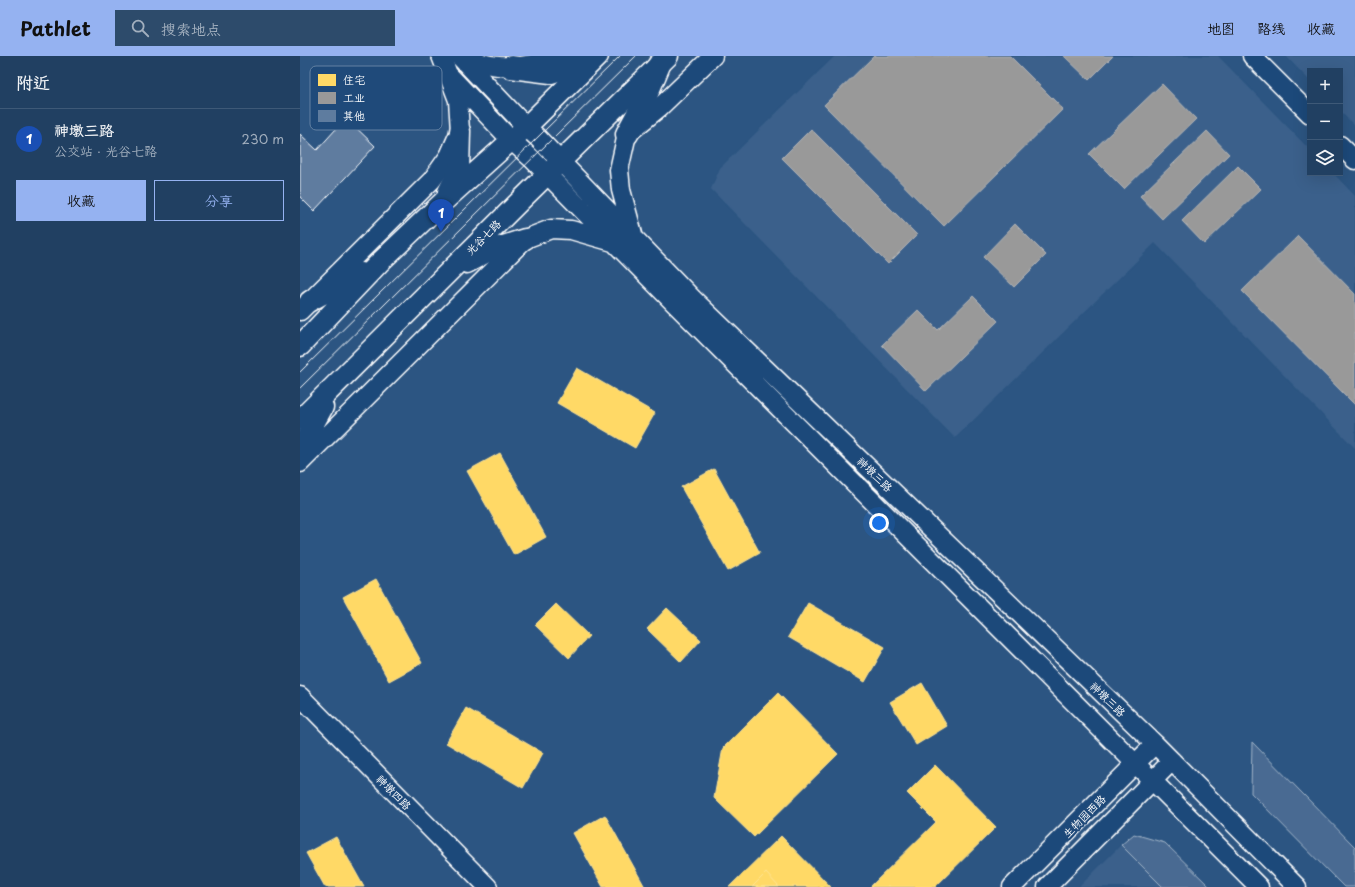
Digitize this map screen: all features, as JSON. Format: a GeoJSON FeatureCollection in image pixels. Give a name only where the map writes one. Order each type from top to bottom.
{"type":"FeatureCollection","features":[{"type":"Feature","properties":{"kind":"main road"},"geometry":{"type":"LineString","coordinates":[[511,67],[551,72],[584,61],[590,56]]}},
{"type":"Feature","properties":{"kind":"main road"},"geometry":{"type":"LineString","coordinates":[[300,346],[379,263],[444,201],[526,127],[598,56]]}},
{"type":"Feature","properties":{"kind":"main road"},"geometry":{"type":"LineString","coordinates":[[627,134],[663,60]]}},
{"type":"Feature","properties":{"kind":"main road","name":"光谷七路"},"geometry":{"type":"LineString","coordinates":[[300,420],[663,60]]}},
{"type":"Feature","properties":{"kind":"main road"},"geometry":{"type":"LineString","coordinates":[[444,201],[459,170],[460,131]]}},
{"type":"Feature","properties":{"kind":"main road"},"geometry":{"type":"LineString","coordinates":[[444,276],[491,250],[525,239]]}},
{"type":"Feature","properties":{"kind":"main road"},"geometry":{"type":"LineString","coordinates":[[305,306],[379,263]]}},
{"type":"Feature","properties":{"kind":"main road"},"geometry":{"type":"LineString","coordinates":[[300,449],[333,387]]}},
{"type":"Feature","properties":{"kind":"street","name":"神墩三路"},"geometry":{"type":"LineString","coordinates":[[459,56],[526,127],[554,168],[615,242],[1259,887]]}},
{"type":"Feature","properties":{"kind":"street"},"geometry":{"type":"LineString","coordinates":[[464,56],[475,62],[511,67],[541,63],[557,56]]}},
{"type":"Feature","properties":{"kind":"street"},"geometry":{"type":"LineString","coordinates":[[633,237],[621,190],[619,170],[627,134],[660,107],[712,56]]}},
{"type":"Feature","properties":{"kind":"street"},"geometry":{"type":"LineString","coordinates":[[1252,56],[1307,111]]}},
{"type":"Feature","properties":{"kind":"street","name":"神墩三路"},"geometry":{"type":"LineString","coordinates":[[444,64],[511,140],[554,168],[633,237],[693,299],[1155,744],[1297,887]]}},
{"type":"Feature","properties":{"kind":"street"},"geometry":{"type":"LineString","coordinates":[[305,306],[432,180],[449,156],[460,131],[458,100],[444,64]]}},
{"type":"Feature","properties":{"kind":"street"},"geometry":{"type":"LineString","coordinates":[[1343,148],[1355,160]]}},
{"type":"Feature","properties":{"kind":"street"},"geometry":{"type":"LineString","coordinates":[[300,463],[525,239],[551,229],[571,230],[615,242]]}},
{"type":"Feature","properties":{"kind":"street","name":"神墩四路"},"geometry":{"type":"LineString","coordinates":[[300,696],[488,887]]}},
{"type":"Feature","properties":{"kind":"street","name":"生物园西路"},"geometry":{"type":"LineString","coordinates":[[1012,887],[1155,744]]}},
{"type":"Feature","properties":{"kind":"street"},"geometry":{"type":"LineString","coordinates":[[1047,887],[1172,761]]}},
{"type":"Feature","properties":{"kind":"shaded area"},"geometry":{"type":"Polygon","coordinates":[[[835,56],[1218,56],[1307,147],[1307,176],[1336,176],[1355,196],[1355,448],[1155,243],[955,438],[711,189],[720,168],[835,56]]]}},
{"type":"Feature","properties":{"kind":"shaded area"},"geometry":{"type":"Polygon","coordinates":[[[1286,56],[1355,56],[1355,126],[1343,114],[1343,68],[1307,68],[1307,78],[1286,56]]]}},
{"type":"Feature","properties":{"kind":"shaded area"},"geometry":{"type":"Polygon","coordinates":[[[1252,742],[1355,847],[1355,887],[1344,887],[1251,793],[1252,742]]]}},
{"type":"Feature","properties":{"kind":"shaded area"},"geometry":{"type":"Polygon","coordinates":[[[1134,834],[1165,843],[1210,887],[1163,887],[1121,845],[1134,834]]]}},
{"type":"Feature","properties":{"kind":"shaded area"},"geometry":{"type":"Polygon","coordinates":[[[1121,845],[1163,887],[1079,887],[1121,845]]]}},
{"type":"Feature","properties":{"kind":"building: 住宅"},"geometry":{"type":"Polygon","coordinates":[[[577,368],[655,413],[635,448],[557,403],[577,368]]]}},
{"type":"Feature","properties":{"kind":"building: 住宅"},"geometry":{"type":"Polygon","coordinates":[[[500,453],[546,537],[514,555],[467,471],[500,453]]]}},
{"type":"Feature","properties":{"kind":"building: 住宅"},"geometry":{"type":"Polygon","coordinates":[[[714,469],[760,553],[728,571],[681,487],[714,469]]]}},
{"type":"Feature","properties":{"kind":"building: 住宅"},"geometry":{"type":"Polygon","coordinates":[[[376,579],[422,663],[389,681],[343,597],[376,579]]]}},
{"type":"Feature","properties":{"kind":"building: 住宅"},"geometry":{"type":"Polygon","coordinates":[[[808,603],[885,647],[865,682],[788,637],[808,603]]]}},
{"type":"Feature","properties":{"kind":"building: 住宅"},"geometry":{"type":"Polygon","coordinates":[[[556,604],[589,636],[569,658],[535,625],[556,604]]]}},
{"type":"Feature","properties":{"kind":"building: 住宅"},"geometry":{"type":"Polygon","coordinates":[[[667,608],[701,640],[681,662],[647,629],[667,608]]]}},
{"type":"Feature","properties":{"kind":"building: 住宅"},"geometry":{"type":"Polygon","coordinates":[[[922,683],[947,726],[916,745],[890,702],[922,683]]]}},
{"type":"Feature","properties":{"kind":"building: 住宅"},"geometry":{"type":"Polygon","coordinates":[[[778,693],[838,754],[754,837],[714,798],[723,748],[778,693]]]}},
{"type":"Feature","properties":{"kind":"building: 住宅"},"geometry":{"type":"Polygon","coordinates":[[[466,708],[543,753],[523,788],[446,743],[466,708]]]}},
{"type":"Feature","properties":{"kind":"building: 住宅"},"geometry":{"type":"Polygon","coordinates":[[[935,765],[996,827],[935,887],[870,887],[936,822],[907,793],[935,765]]]}},
{"type":"Feature","properties":{"kind":"building: 住宅"},"geometry":{"type":"Polygon","coordinates":[[[605,815],[645,887],[603,887],[573,833],[605,815]]]}},
{"type":"Feature","properties":{"kind":"building: 住宅"},"geometry":{"type":"Polygon","coordinates":[[[781,836],[831,887],[729,887],[781,836]]]}},
{"type":"Feature","properties":{"kind":"building: 住宅"},"geometry":{"type":"Polygon","coordinates":[[[336,837],[364,887],[325,887],[306,853],[336,837]]]}},
{"type":"Feature","properties":{"kind":"building: 住宅"},"geometry":{"type":"Polygon","coordinates":[[[766,873],[779,887],[752,887],[766,873]]]}},
{"type":"Feature","properties":{"kind":"building: 工业"},"geometry":{"type":"Polygon","coordinates":[[[874,56],[1010,56],[1063,109],[944,226],[824,105],[874,56]]]}},
{"type":"Feature","properties":{"kind":"building: 工业"},"geometry":{"type":"Polygon","coordinates":[[[1064,56],[1113,56],[1089,80],[1064,56]]]}},
{"type":"Feature","properties":{"kind":"building: 工业"},"geometry":{"type":"Polygon","coordinates":[[[1162,84],[1196,119],[1124,189],[1089,154],[1162,84]]]}},
{"type":"Feature","properties":{"kind":"building: 工业"},"geometry":{"type":"Polygon","coordinates":[[[811,129],[917,235],[888,264],[782,158],[811,129]]]}},
{"type":"Feature","properties":{"kind":"building: 工业"},"geometry":{"type":"Polygon","coordinates":[[[1207,131],[1229,154],[1162,219],[1140,196],[1207,131]]]}},
{"type":"Feature","properties":{"kind":"building: 工业"},"geometry":{"type":"Polygon","coordinates":[[[1238,166],[1261,189],[1204,244],[1182,221],[1238,166]]]}},
{"type":"Feature","properties":{"kind":"building: 工业"},"geometry":{"type":"Polygon","coordinates":[[[1015,224],[1046,255],[1014,287],[983,257],[1015,224]]]}},
{"type":"Feature","properties":{"kind":"building: 工业"},"geometry":{"type":"Polygon","coordinates":[[[1298,236],[1355,294],[1355,405],[1242,291],[1298,236]]]}},
{"type":"Feature","properties":{"kind":"building: 工业"},"geometry":{"type":"Polygon","coordinates":[[[973,296],[998,321],[926,391],[882,345],[918,310],[938,330],[973,296]]]}},
{"type":"Feature","properties":{"kind":"building: 其他"},"geometry":{"type":"Polygon","coordinates":[[[335,130],[358,130],[375,146],[314,211],[300,197],[300,134],[317,150],[335,130]]]}},
{"type":"Feature","properties":{"kind":"tram line"},"geometry":{"type":"LineString","coordinates":[[300,372],[620,56]]}},
{"type":"Feature","properties":{"kind":"tram line"},"geometry":{"type":"LineString","coordinates":[[300,388],[636,56]]}},
{"type":"Feature","properties":{"kind":"place","name":"神墩三路"},"geometry":{"type":"Point","coordinates":[441,232]}}]}
